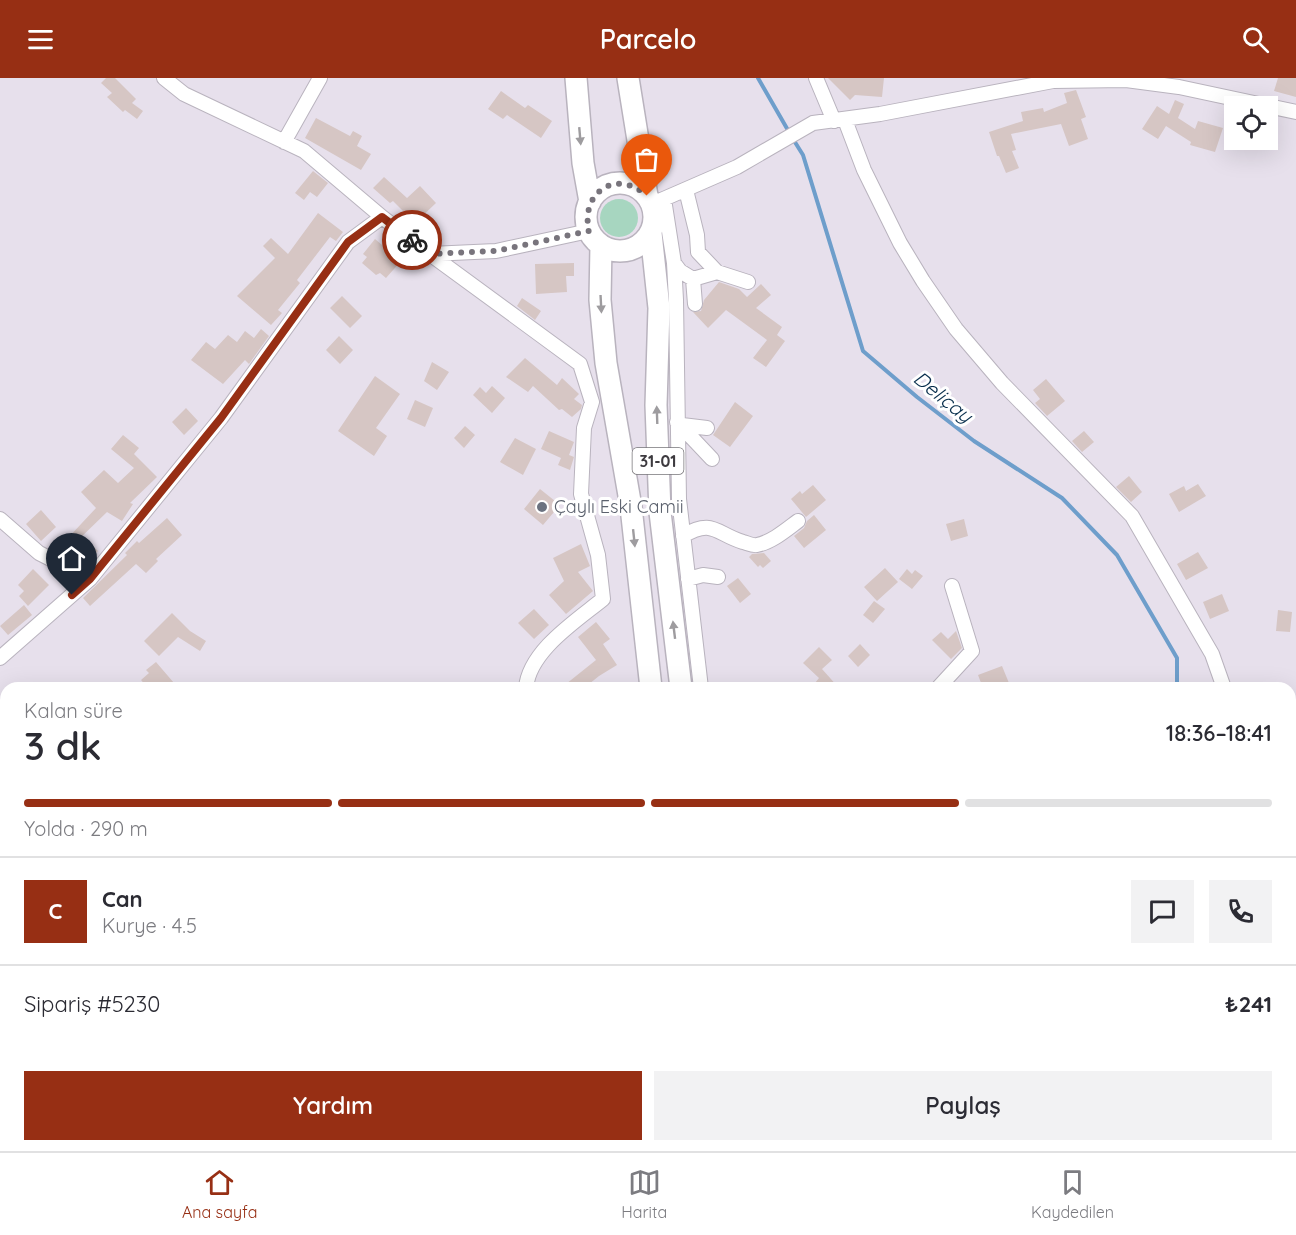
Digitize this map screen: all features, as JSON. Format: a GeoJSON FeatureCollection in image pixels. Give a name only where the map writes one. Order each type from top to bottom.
{"type":"FeatureCollection","features":[{"type":"Feature","properties":{"kind":"highway"},"geometry":{"type":"LineString","coordinates":[[576,78],[583,164],[590,202]]}},
{"type":"Feature","properties":{"kind":"highway"},"geometry":{"type":"LineString","coordinates":[[627,78],[654,200],[651,232],[645,241],[629,250],[619,252],[595,238],[587,212],[596,194],[612,184],[631,185],[654,200]]}},
{"type":"Feature","properties":{"kind":"highway","name":"31-01"},"geometry":{"type":"LineString","coordinates":[[651,232],[659,308],[657,405],[660,512],[680,682]]}},
{"type":"Feature","properties":{"kind":"highway","name":"31-01"},"geometry":{"type":"LineString","coordinates":[[595,238],[606,363],[631,507],[650,682]]}},
{"type":"Feature","properties":{"kind":"street"},"geometry":{"type":"LineString","coordinates":[[164,78],[184,94],[304,151],[382,217],[580,364],[592,402],[584,428],[581,494],[598,555],[603,599],[548,643],[526,682]]}},
{"type":"Feature","properties":{"kind":"street"},"geometry":{"type":"LineString","coordinates":[[284,142],[320,78]]}},
{"type":"Feature","properties":{"kind":"street"},"geometry":{"type":"LineString","coordinates":[[701,682],[679,499],[674,263],[654,200],[686,190],[737,167],[813,123],[839,121],[1053,81],[1126,80],[1179,87],[1296,112]]}},
{"type":"Feature","properties":{"kind":"street"},"geometry":{"type":"LineString","coordinates":[[821,81],[900,243],[922,281],[956,329],[1002,383],[1132,516],[1212,654],[1222,682]]}},
{"type":"Feature","properties":{"kind":"street"},"geometry":{"type":"LineString","coordinates":[[686,190],[697,235],[698,252],[717,272],[748,282]]}},
{"type":"Feature","properties":{"kind":"street"},"geometry":{"type":"LineString","coordinates":[[0,658],[90,579],[221,418],[348,242],[382,217]]}},
{"type":"Feature","properties":{"kind":"street"},"geometry":{"type":"LineString","coordinates":[[430,254],[496,251],[595,238]]}},
{"type":"Feature","properties":{"kind":"street"},"geometry":{"type":"LineString","coordinates":[[674,263],[680,271],[693,279],[717,272]]}},
{"type":"Feature","properties":{"kind":"street"},"geometry":{"type":"LineString","coordinates":[[693,279],[695,304]]}},
{"type":"Feature","properties":{"kind":"street"},"geometry":{"type":"LineString","coordinates":[[679,423],[707,428]]}},
{"type":"Feature","properties":{"kind":"street"},"geometry":{"type":"LineString","coordinates":[[679,423],[712,459]]}},
{"type":"Feature","properties":{"kind":"street"},"geometry":{"type":"LineString","coordinates":[[0,519],[39,553],[90,579]]}},
{"type":"Feature","properties":{"kind":"street"},"geometry":{"type":"LineString","coordinates":[[683,536],[697,528],[712,527],[738,541],[756,545],[783,533],[798,521]]}},
{"type":"Feature","properties":{"kind":"street"},"geometry":{"type":"LineString","coordinates":[[688,579],[703,575],[718,577]]}},
{"type":"Feature","properties":{"kind":"street"},"geometry":{"type":"LineString","coordinates":[[944,682],[972,651],[952,586]]}},
{"type":"Feature","properties":{"kind":"green space"},"geometry":{"type":"Polygon","coordinates":[[[619,199],[633,204],[638,218],[633,232],[619,237],[605,232],[600,218],[605,204],[619,199]]]}},
{"type":"Feature","properties":{"kind":"building"},"geometry":{"type":"Polygon","coordinates":[[[106,78],[115,78],[136,99],[132,103],[143,111],[137,119],[125,110],[123,112],[107,97],[112,93],[101,83],[106,78]]]}},
{"type":"Feature","properties":{"kind":"building"},"geometry":{"type":"Polygon","coordinates":[[[828,78],[884,78],[882,97],[855,95],[850,100],[828,78]]]}},
{"type":"Feature","properties":{"kind":"building"},"geometry":{"type":"Polygon","coordinates":[[[1278,78],[1296,78],[1296,97],[1274,91],[1278,78]]]}},
{"type":"Feature","properties":{"kind":"building"},"geometry":{"type":"Polygon","coordinates":[[[1076,90],[1086,117],[1081,119],[1088,139],[1069,146],[1061,124],[1011,134],[1016,150],[1012,151],[1019,168],[1006,173],[997,156],[989,132],[1023,121],[1021,112],[1043,108],[1044,112],[1067,103],[1064,93],[1076,90]]]}},
{"type":"Feature","properties":{"kind":"building"},"geometry":{"type":"Polygon","coordinates":[[[501,91],[525,108],[528,105],[552,121],[541,138],[507,115],[503,119],[488,109],[501,91]]]}},
{"type":"Feature","properties":{"kind":"building"},"geometry":{"type":"Polygon","coordinates":[[[1175,100],[1184,104],[1178,118],[1195,129],[1198,121],[1223,128],[1215,152],[1190,145],[1191,142],[1166,126],[1158,139],[1142,129],[1157,106],[1169,114],[1175,100]]]}},
{"type":"Feature","properties":{"kind":"building"},"geometry":{"type":"Polygon","coordinates":[[[316,118],[350,136],[353,131],[362,136],[357,146],[371,154],[361,170],[305,138],[316,118]]]}},
{"type":"Feature","properties":{"kind":"building"},"geometry":{"type":"Polygon","coordinates":[[[313,171],[328,183],[317,197],[310,192],[304,200],[295,193],[313,171]]]}},
{"type":"Feature","properties":{"kind":"building"},"geometry":{"type":"Polygon","coordinates":[[[384,177],[407,198],[420,186],[436,203],[415,223],[393,201],[390,203],[373,188],[384,177]]]}},
{"type":"Feature","properties":{"kind":"building"},"geometry":{"type":"Polygon","coordinates":[[[318,213],[343,232],[336,241],[330,237],[297,280],[300,283],[278,310],[282,313],[271,325],[237,296],[275,258],[263,246],[271,238],[288,254],[318,213]]]}},
{"type":"Feature","properties":{"kind":"building"},"geometry":{"type":"Polygon","coordinates":[[[375,239],[401,261],[386,278],[380,273],[376,275],[362,263],[367,257],[363,254],[375,239]]]}},
{"type":"Feature","properties":{"kind":"building"},"geometry":{"type":"Polygon","coordinates":[[[574,263],[574,276],[566,276],[567,292],[536,294],[535,264],[574,263]]]}},
{"type":"Feature","properties":{"kind":"building"},"geometry":{"type":"Polygon","coordinates":[[[719,282],[739,289],[747,297],[761,284],[771,295],[756,308],[782,327],[777,335],[785,341],[766,367],[753,358],[767,340],[726,310],[708,328],[693,312],[701,311],[704,300],[719,282]]]}},
{"type":"Feature","properties":{"kind":"building"},"geometry":{"type":"Polygon","coordinates":[[[342,296],[362,316],[350,328],[330,308],[342,296]]]}},
{"type":"Feature","properties":{"kind":"building"},"geometry":{"type":"Polygon","coordinates":[[[522,298],[541,311],[535,320],[517,306],[522,298]]]}},
{"type":"Feature","properties":{"kind":"building"},"geometry":{"type":"Polygon","coordinates":[[[261,329],[269,336],[249,364],[245,360],[223,384],[191,360],[206,342],[215,349],[228,335],[237,342],[245,331],[254,338],[261,329]]]}},
{"type":"Feature","properties":{"kind":"building"},"geometry":{"type":"Polygon","coordinates":[[[339,336],[353,350],[340,364],[326,350],[339,336]]]}},
{"type":"Feature","properties":{"kind":"building"},"geometry":{"type":"Polygon","coordinates":[[[525,358],[557,385],[562,378],[579,394],[574,399],[582,405],[581,409],[572,417],[562,409],[559,410],[533,386],[528,392],[506,377],[525,358]]]}},
{"type":"Feature","properties":{"kind":"building"},"geometry":{"type":"Polygon","coordinates":[[[432,362],[449,372],[437,390],[424,381],[432,362]]]}},
{"type":"Feature","properties":{"kind":"building"},"geometry":{"type":"Polygon","coordinates":[[[375,376],[400,394],[376,428],[387,436],[374,456],[338,431],[375,376]]]}},
{"type":"Feature","properties":{"kind":"building"},"geometry":{"type":"Polygon","coordinates":[[[1046,379],[1065,401],[1047,416],[1035,403],[1040,399],[1033,390],[1046,379]]]}},
{"type":"Feature","properties":{"kind":"building"},"geometry":{"type":"Polygon","coordinates":[[[492,386],[505,398],[492,413],[473,395],[480,387],[486,393],[492,386]]]}},
{"type":"Feature","properties":{"kind":"building"},"geometry":{"type":"Polygon","coordinates":[[[415,400],[433,408],[425,427],[407,419],[415,400]]]}},
{"type":"Feature","properties":{"kind":"building"},"geometry":{"type":"Polygon","coordinates":[[[735,402],[753,416],[730,447],[713,435],[735,402]]]}},
{"type":"Feature","properties":{"kind":"building"},"geometry":{"type":"Polygon","coordinates":[[[186,408],[198,421],[184,435],[172,422],[186,408]]]}},
{"type":"Feature","properties":{"kind":"building"},"geometry":{"type":"Polygon","coordinates":[[[465,426],[475,435],[464,448],[454,438],[465,426]]]}},
{"type":"Feature","properties":{"kind":"building"},"geometry":{"type":"Polygon","coordinates":[[[549,431],[574,442],[569,455],[574,457],[570,470],[558,465],[561,458],[541,449],[549,431]]]}},
{"type":"Feature","properties":{"kind":"building"},"geometry":{"type":"Polygon","coordinates":[[[1084,431],[1094,442],[1082,452],[1072,441],[1084,431]]]}},
{"type":"Feature","properties":{"kind":"building"},"geometry":{"type":"Polygon","coordinates":[[[123,435],[139,448],[134,454],[157,477],[130,503],[133,504],[122,521],[107,512],[73,545],[67,539],[96,508],[81,492],[104,470],[118,483],[134,468],[111,449],[123,435]]]}},
{"type":"Feature","properties":{"kind":"building"},"geometry":{"type":"Polygon","coordinates":[[[515,438],[536,449],[523,475],[500,462],[515,438]]]}},
{"type":"Feature","properties":{"kind":"building"},"geometry":{"type":"Polygon","coordinates":[[[1129,476],[1142,492],[1131,502],[1116,487],[1129,476]]]}},
{"type":"Feature","properties":{"kind":"building"},"geometry":{"type":"Polygon","coordinates":[[[1198,484],[1206,496],[1179,512],[1169,494],[1184,486],[1186,491],[1198,484]]]}},
{"type":"Feature","properties":{"kind":"building"},"geometry":{"type":"Polygon","coordinates":[[[813,485],[826,500],[806,517],[791,499],[800,491],[802,494],[813,485]]]}},
{"type":"Feature","properties":{"kind":"building","name":"Çaylı Eski Camii"},"geometry":{"type":"Polygon","coordinates":[[[540,489],[560,505],[543,525],[524,509],[540,489]]]}},
{"type":"Feature","properties":{"kind":"building"},"geometry":{"type":"Polygon","coordinates":[[[41,510],[56,527],[41,541],[26,524],[41,510]]]}},
{"type":"Feature","properties":{"kind":"building"},"geometry":{"type":"Polygon","coordinates":[[[814,515],[826,530],[804,548],[794,536],[814,515]]]}},
{"type":"Feature","properties":{"kind":"building"},"geometry":{"type":"Polygon","coordinates":[[[167,518],[182,535],[156,559],[158,561],[146,573],[136,564],[90,606],[83,598],[127,555],[125,553],[137,541],[139,543],[167,518]]]}},
{"type":"Feature","properties":{"kind":"building"},"geometry":{"type":"Polygon","coordinates":[[[964,519],[968,536],[951,541],[946,524],[964,519]]]}},
{"type":"Feature","properties":{"kind":"building"},"geometry":{"type":"Polygon","coordinates":[[[86,539],[98,551],[83,565],[72,553],[86,539]]]}},
{"type":"Feature","properties":{"kind":"building"},"geometry":{"type":"Polygon","coordinates":[[[581,544],[590,566],[578,572],[593,591],[566,614],[549,595],[564,581],[553,558],[581,544]]]}},
{"type":"Feature","properties":{"kind":"building"},"geometry":{"type":"Polygon","coordinates":[[[1198,552],[1208,568],[1186,580],[1177,564],[1198,552]]]}},
{"type":"Feature","properties":{"kind":"building"},"geometry":{"type":"Polygon","coordinates":[[[764,553],[771,561],[763,568],[760,565],[758,567],[749,557],[752,554],[764,553]]]}},
{"type":"Feature","properties":{"kind":"building"},"geometry":{"type":"Polygon","coordinates":[[[885,568],[898,582],[877,601],[864,587],[885,568]]]}},
{"type":"Feature","properties":{"kind":"building"},"geometry":{"type":"Polygon","coordinates":[[[33,569],[49,585],[28,606],[19,596],[24,591],[18,585],[33,569]]]}},
{"type":"Feature","properties":{"kind":"building"},"geometry":{"type":"Polygon","coordinates":[[[907,569],[912,574],[915,570],[923,576],[912,589],[899,579],[907,569]]]}},
{"type":"Feature","properties":{"kind":"building"},"geometry":{"type":"Polygon","coordinates":[[[738,578],[751,594],[740,603],[727,586],[738,578]]]}},
{"type":"Feature","properties":{"kind":"building"},"geometry":{"type":"Polygon","coordinates":[[[1222,594],[1229,611],[1210,619],[1203,602],[1222,594]]]}},
{"type":"Feature","properties":{"kind":"building"},"geometry":{"type":"Polygon","coordinates":[[[874,601],[885,609],[873,623],[863,615],[874,601]]]}},
{"type":"Feature","properties":{"kind":"building"},"geometry":{"type":"Polygon","coordinates":[[[24,605],[32,615],[8,635],[0,626],[24,605]]]}},
{"type":"Feature","properties":{"kind":"building"},"geometry":{"type":"Polygon","coordinates":[[[534,609],[549,625],[534,639],[518,623],[534,609]]]}},
{"type":"Feature","properties":{"kind":"building"},"geometry":{"type":"Polygon","coordinates":[[[1278,610],[1292,612],[1290,632],[1276,631],[1278,610]]]}},
{"type":"Feature","properties":{"kind":"building"},"geometry":{"type":"Polygon","coordinates":[[[172,613],[190,631],[206,641],[200,651],[178,637],[159,656],[144,641],[172,613]]]}},
{"type":"Feature","properties":{"kind":"building"},"geometry":{"type":"Polygon","coordinates":[[[596,622],[610,639],[603,644],[617,665],[592,682],[568,682],[596,660],[578,637],[596,622]]]}},
{"type":"Feature","properties":{"kind":"building"},"geometry":{"type":"Polygon","coordinates":[[[956,631],[962,648],[951,659],[932,640],[941,632],[948,639],[956,631]]]}},
{"type":"Feature","properties":{"kind":"building"},"geometry":{"type":"Polygon","coordinates":[[[860,644],[870,655],[858,667],[848,656],[860,644]]]}},
{"type":"Feature","properties":{"kind":"building"},"geometry":{"type":"Polygon","coordinates":[[[819,647],[832,660],[822,669],[834,682],[816,682],[819,678],[803,663],[819,647]]]}},
{"type":"Feature","properties":{"kind":"building"},"geometry":{"type":"Polygon","coordinates":[[[156,662],[173,682],[143,682],[141,680],[149,673],[146,670],[156,662]]]}},
{"type":"Feature","properties":{"kind":"building"},"geometry":{"type":"Polygon","coordinates":[[[1002,666],[1009,682],[981,682],[978,675],[1002,666]]]}},
{"type":"Feature","properties":{"kind":"waterway","name":"Deliçay"},"geometry":{"type":"LineString","coordinates":[[758,78],[789,132]]}},
{"type":"Feature","properties":{"kind":"waterway","name":"Deliçay"},"geometry":{"type":"LineString","coordinates":[[793,139],[803,155],[863,351],[974,441],[1062,498],[1117,555],[1177,658],[1177,682]]}},
{"type":"Feature","properties":{"kind":"way so far"},"geometry":{"type":"LineString","coordinates":[[412,240],[430,254],[496,251],[530,245],[589,231],[587,212],[590,202],[603,188],[612,184],[631,185],[640,189],[647,196]]}},
{"type":"Feature","properties":{"kind":"place","name":"Çaylı Eski Camii"},"geometry":{"type":"Point","coordinates":[542,507]}},
{"type":"Feature","properties":{"kind":"route"},"geometry":{"type":"LineString","coordinates":[[72,595],[90,579],[221,418],[348,242],[382,217],[412,240]]}}]}
